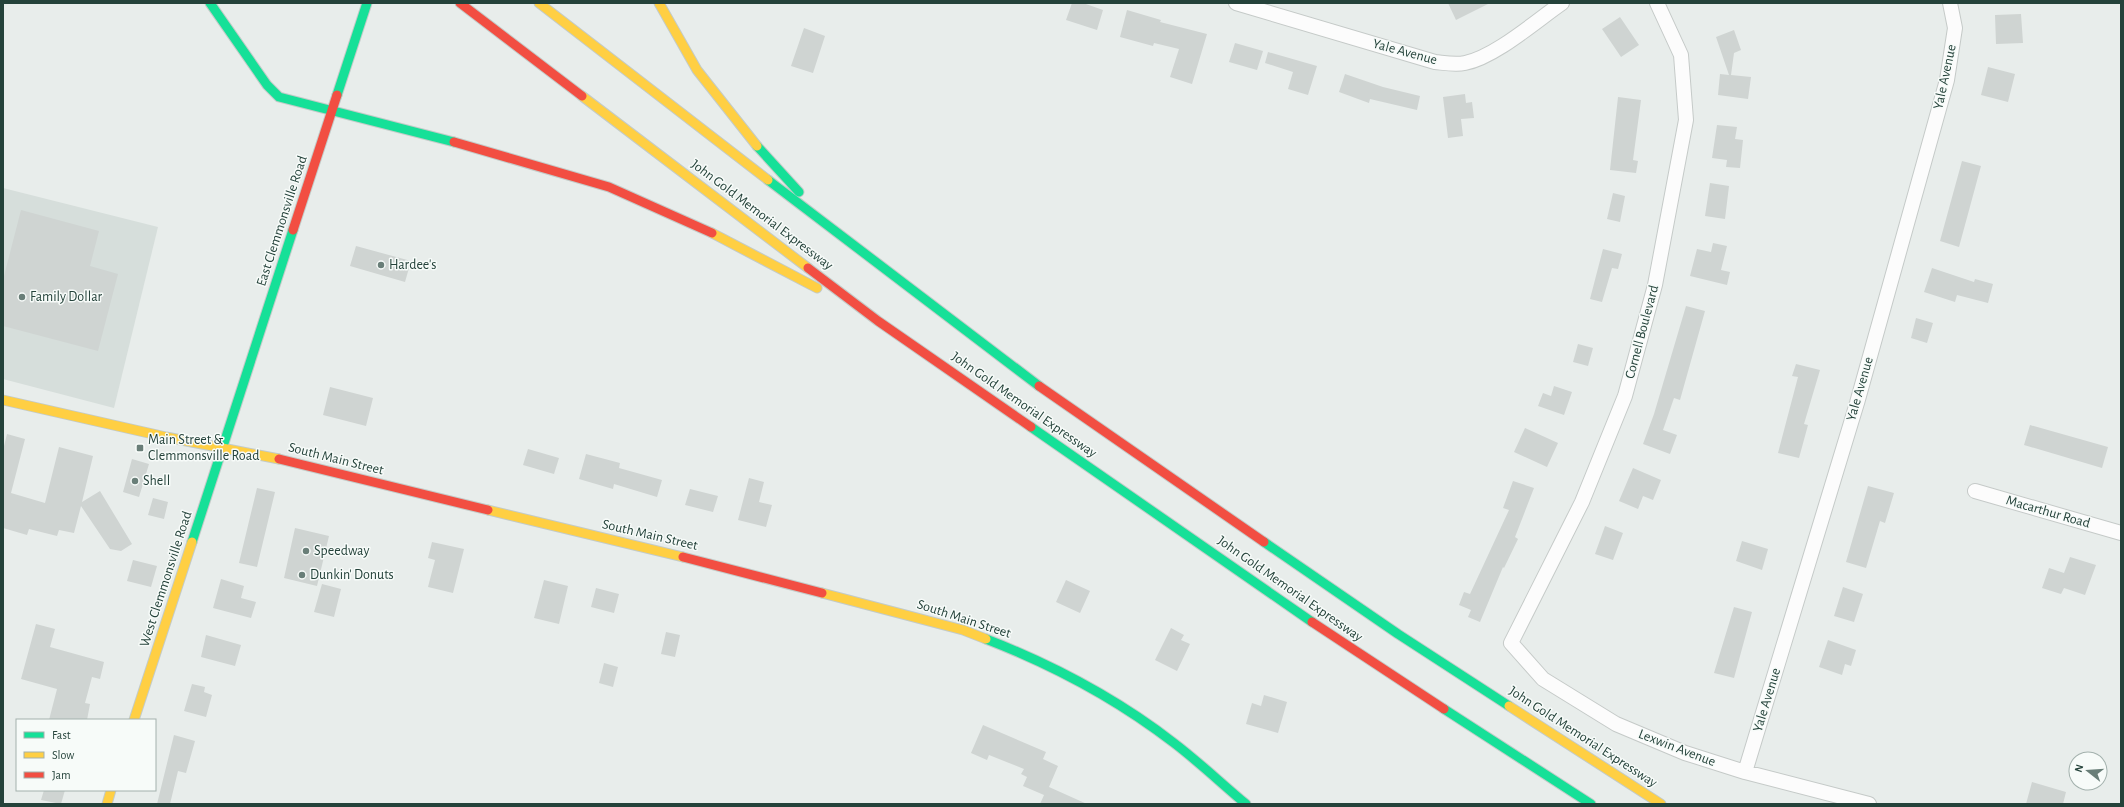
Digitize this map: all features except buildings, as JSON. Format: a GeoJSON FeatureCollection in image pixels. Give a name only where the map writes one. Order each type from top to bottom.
{"type":"FeatureCollection","features":[{"type":"Feature","properties":{"kind":"main road"},"geometry":{"type":"LineString","coordinates":[[210,3],[225,22],[267,85],[279,97],[424,134],[609,187],[722,237],[878,321]]}},
{"type":"Feature","properties":{"kind":"main road","name":"East Clemmonsville Road"},"geometry":{"type":"LineString","coordinates":[[224,447],[367,3]]}},
{"type":"Feature","properties":{"kind":"main road","name":"John Gold Memorial Expressway"},"geometry":{"type":"LineString","coordinates":[[460,3],[878,321],[1345,645],[1590,804]]}},
{"type":"Feature","properties":{"kind":"main road","name":"John Gold Memorial Expressway"},"geometry":{"type":"LineString","coordinates":[[539,3],[847,242],[1067,407],[1398,634],[1661,804]]}},
{"type":"Feature","properties":{"kind":"main road"},"geometry":{"type":"LineString","coordinates":[[659,3],[697,70],[761,151],[847,242]]}},
{"type":"Feature","properties":{"kind":"main road","name":"South Main Street"},"geometry":{"type":"LineString","coordinates":[[3,400],[166,437],[224,447],[733,569],[963,630],[1012,649],[1066,674],[1121,706],[1174,743],[1246,804]]}},
{"type":"Feature","properties":{"kind":"main road","name":"West Clemmonsville Road"},"geometry":{"type":"LineString","coordinates":[[134,719],[224,447]]}},
{"type":"Feature","properties":{"kind":"main road"},"geometry":{"type":"LineString","coordinates":[[107,804],[111,791]]}},
{"type":"Feature","properties":{"kind":"street","name":"Yale Avenue"},"geometry":{"type":"LineString","coordinates":[[1236,3],[1413,55],[1449,64],[1464,64],[1478,59],[1498,48],[1562,3]]}},
{"type":"Feature","properties":{"kind":"street","name":"Cornell Boulevard"},"geometry":{"type":"LineString","coordinates":[[1511,643],[1582,502],[1626,396],[1655,285],[1686,120],[1681,55],[1657,3]]}},
{"type":"Feature","properties":{"kind":"street","name":"Yale Avenue"},"geometry":{"type":"LineString","coordinates":[[1745,772],[1854,410],[1947,80],[1955,28],[1950,3]]}},
{"type":"Feature","properties":{"kind":"street","name":"Macarthur Road"},"geometry":{"type":"LineString","coordinates":[[1975,490],[2121,533]]}},
{"type":"Feature","properties":{"kind":"street","name":"Lexwin Avenue"},"geometry":{"type":"LineString","coordinates":[[1511,643],[1543,679],[1616,724],[1685,753],[1745,772],[1862,803]]}},
{"type":"Feature","properties":{"kind":"shaded area"},"geometry":{"type":"Polygon","coordinates":[[[3,188],[158,227],[114,408],[3,379],[3,188]]]}},
{"type":"Feature","properties":{"kind":"traffic: fast"},"geometry":{"type":"LineString","coordinates":[[210,3],[267,85],[279,97],[454,142]]}},
{"type":"Feature","properties":{"kind":"traffic: fast"},"geometry":{"type":"LineString","coordinates":[[337,95],[367,3]]}},
{"type":"Feature","properties":{"kind":"traffic: fast"},"geometry":{"type":"LineString","coordinates":[[757,146],[799,192]]}},
{"type":"Feature","properties":{"kind":"traffic: fast"},"geometry":{"type":"LineString","coordinates":[[768,180],[1039,386]]}},
{"type":"Feature","properties":{"kind":"traffic: fast"},"geometry":{"type":"LineString","coordinates":[[192,542],[293,230]]}},
{"type":"Feature","properties":{"kind":"traffic: fast"},"geometry":{"type":"LineString","coordinates":[[1031,427],[1312,622]]}},
{"type":"Feature","properties":{"kind":"traffic: fast"},"geometry":{"type":"LineString","coordinates":[[1264,542],[1398,634],[1509,706]]}},
{"type":"Feature","properties":{"kind":"traffic: fast"},"geometry":{"type":"LineString","coordinates":[[986,639],[1036,660],[1084,684],[1130,712],[1183,750],[1246,804]]}},
{"type":"Feature","properties":{"kind":"traffic: fast"},"geometry":{"type":"LineString","coordinates":[[1444,709],[1591,804]]}},
{"type":"Feature","properties":{"kind":"traffic: slow"},"geometry":{"type":"LineString","coordinates":[[539,3],[768,180]]}},
{"type":"Feature","properties":{"kind":"traffic: slow"},"geometry":{"type":"LineString","coordinates":[[659,3],[697,70],[757,146]]}},
{"type":"Feature","properties":{"kind":"traffic: slow"},"geometry":{"type":"LineString","coordinates":[[582,96],[808,268]]}},
{"type":"Feature","properties":{"kind":"traffic: slow"},"geometry":{"type":"LineString","coordinates":[[712,233],[817,288]]}},
{"type":"Feature","properties":{"kind":"traffic: slow"},"geometry":{"type":"LineString","coordinates":[[3,400],[166,437],[279,459]]}},
{"type":"Feature","properties":{"kind":"traffic: slow"},"geometry":{"type":"LineString","coordinates":[[488,510],[683,557]]}},
{"type":"Feature","properties":{"kind":"traffic: slow"},"geometry":{"type":"LineString","coordinates":[[134,719],[192,542]]}},
{"type":"Feature","properties":{"kind":"traffic: slow"},"geometry":{"type":"LineString","coordinates":[[822,593],[963,630],[986,639]]}},
{"type":"Feature","properties":{"kind":"traffic: slow"},"geometry":{"type":"LineString","coordinates":[[1509,706],[1661,804]]}},
{"type":"Feature","properties":{"kind":"traffic: slow"},"geometry":{"type":"LineString","coordinates":[[107,804],[111,791]]}},
{"type":"Feature","properties":{"kind":"traffic: jam"},"geometry":{"type":"LineString","coordinates":[[460,3],[582,96]]}},
{"type":"Feature","properties":{"kind":"traffic: jam"},"geometry":{"type":"LineString","coordinates":[[293,230],[337,95]]}},
{"type":"Feature","properties":{"kind":"traffic: jam"},"geometry":{"type":"LineString","coordinates":[[454,142],[609,187],[712,233]]}},
{"type":"Feature","properties":{"kind":"traffic: jam"},"geometry":{"type":"LineString","coordinates":[[808,268],[878,321],[1031,427]]}},
{"type":"Feature","properties":{"kind":"traffic: jam"},"geometry":{"type":"LineString","coordinates":[[1039,386],[1264,542]]}},
{"type":"Feature","properties":{"kind":"traffic: jam"},"geometry":{"type":"LineString","coordinates":[[279,459],[488,510]]}},
{"type":"Feature","properties":{"kind":"traffic: jam"},"geometry":{"type":"LineString","coordinates":[[683,557],[822,593]]}},
{"type":"Feature","properties":{"kind":"traffic: jam"},"geometry":{"type":"LineString","coordinates":[[1312,622],[1444,709]]}},
{"type":"Feature","properties":{"kind":"place","name":"Hardee's"},"geometry":{"type":"Point","coordinates":[381,265]}},
{"type":"Feature","properties":{"kind":"place","name":"Family Dollar"},"geometry":{"type":"Point","coordinates":[22,297]}},
{"type":"Feature","properties":{"kind":"place","name":"Main Street & Clemmonsville Road"},"geometry":{"type":"Point","coordinates":[140,448]}},
{"type":"Feature","properties":{"kind":"place","name":"Shell"},"geometry":{"type":"Point","coordinates":[135,481]}},
{"type":"Feature","properties":{"kind":"place","name":"Speedway"},"geometry":{"type":"Point","coordinates":[306,551]}},
{"type":"Feature","properties":{"kind":"place","name":"Dunkin' Donuts"},"geometry":{"type":"Point","coordinates":[302,575]}}]}
